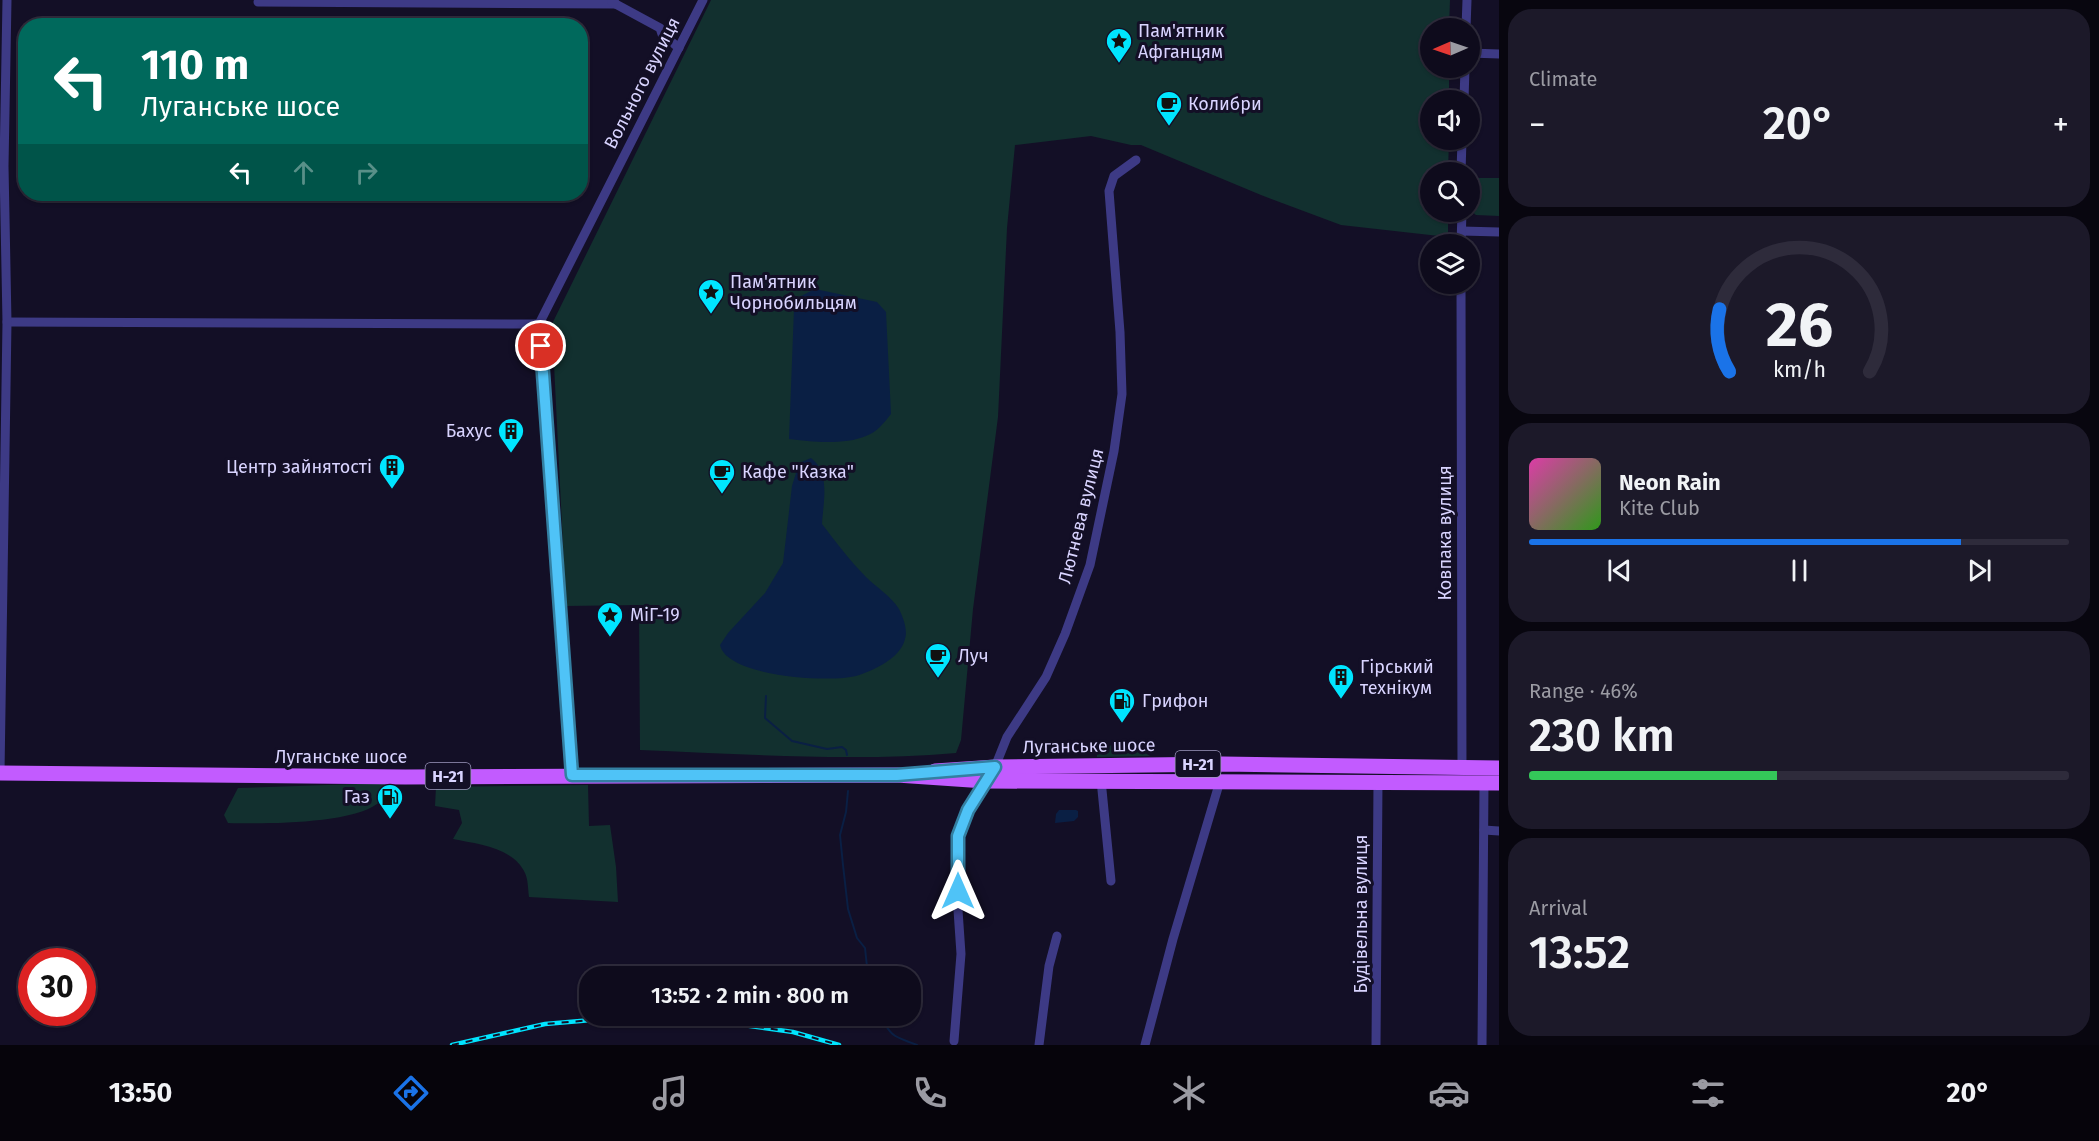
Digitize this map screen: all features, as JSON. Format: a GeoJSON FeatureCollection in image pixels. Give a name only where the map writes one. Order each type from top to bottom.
{"type":"FeatureCollection","features":[{"type":"Feature","properties":{"kind":"main road","name":"Луганське шосе"},"geometry":{"type":"LineString","coordinates":[[897,775],[995,767],[1223,764],[1462,775],[1492,783]]}},
{"type":"Feature","properties":{"kind":"main road","name":"Луганське шосе"},"geometry":{"type":"LineString","coordinates":[[0,773],[393,777],[897,775],[985,781],[1378,782],[1462,775],[1499,768]]}},
{"type":"Feature","properties":{"kind":"street"},"geometry":{"type":"LineString","coordinates":[[0,773],[7,322],[4,166],[7,0]]}},
{"type":"Feature","properties":{"kind":"street","name":"Вольного вулиця"},"geometry":{"type":"LineString","coordinates":[[539,324],[703,0]]}},
{"type":"Feature","properties":{"kind":"street"},"geometry":{"type":"LineString","coordinates":[[1466,18],[1467,0]]}},
{"type":"Feature","properties":{"kind":"street"},"geometry":{"type":"LineString","coordinates":[[258,2],[612,2],[660,28],[662,34],[679,48]]}},
{"type":"Feature","properties":{"kind":"street"},"geometry":{"type":"LineString","coordinates":[[1480,53],[1499,54]]}},
{"type":"Feature","properties":{"kind":"street","name":"Лютнева вулиця"},"geometry":{"type":"LineString","coordinates":[[954,1041],[961,963],[958,836],[968,810],[995,767],[1007,737],[1046,677],[1065,634],[1090,565],[1114,451],[1122,394],[1120,332],[1109,191],[1114,176],[1136,160]]}},
{"type":"Feature","properties":{"kind":"street"},"geometry":{"type":"LineString","coordinates":[[1461,222],[1461,231],[1499,232]]}},
{"type":"Feature","properties":{"kind":"street","name":"Ковпака вулиця"},"geometry":{"type":"LineString","coordinates":[[1461,294],[1462,775]]}},
{"type":"Feature","properties":{"kind":"street"},"geometry":{"type":"LineString","coordinates":[[7,322],[539,324],[572,775]]}},
{"type":"Feature","properties":{"kind":"street"},"geometry":{"type":"LineString","coordinates":[[1101,780],[1111,881]]}},
{"type":"Feature","properties":{"kind":"street"},"geometry":{"type":"LineString","coordinates":[[1145,1045],[1173,939],[1220,781]]}},
{"type":"Feature","properties":{"kind":"street","name":"Будівельна вулиця"},"geometry":{"type":"LineString","coordinates":[[1376,1045],[1378,782]]}},
{"type":"Feature","properties":{"kind":"street"},"geometry":{"type":"LineString","coordinates":[[1482,1045],[1484,830],[1492,783]]}},
{"type":"Feature","properties":{"kind":"street"},"geometry":{"type":"LineString","coordinates":[[1484,830],[1499,831]]}},
{"type":"Feature","properties":{"kind":"street"},"geometry":{"type":"LineString","coordinates":[[1039,1045],[1049,966],[1058,936]]}},
{"type":"Feature","properties":{"kind":"green space"},"geometry":{"type":"Polygon","coordinates":[[[711,0],[1450,0],[1449,18],[1420,18],[1420,78],[1449,78],[1449,90],[1420,90],[1420,150],[1449,150],[1448,162],[1420,162],[1420,222],[1448,222],[1448,234],[1421,234],[1341,225],[1261,195],[1141,145],[1091,136],[1015,145],[1007,228],[998,417],[973,609],[961,740],[956,753],[838,757],[640,750],[639,605],[566,606],[552,324],[711,0]]]}},
{"type":"Feature","properties":{"kind":"green space"},"geometry":{"type":"Polygon","coordinates":[[[1480,178],[1499,178],[1499,216],[1480,215],[1480,178]]]}},
{"type":"Feature","properties":{"kind":"green space"},"geometry":{"type":"Polygon","coordinates":[[[1130,743],[1150,756],[1097,757],[1097,754],[1113,744],[1130,743]]]}},
{"type":"Feature","properties":{"kind":"green space"},"geometry":{"type":"Polygon","coordinates":[[[385,783],[387,788],[377,804],[347,816],[283,823],[228,823],[224,815],[238,788],[385,783]]]}},
{"type":"Feature","properties":{"kind":"green space"},"geometry":{"type":"Polygon","coordinates":[[[588,785],[589,826],[610,825],[618,902],[529,897],[526,875],[512,857],[494,848],[453,839],[462,823],[459,810],[435,806],[436,787],[588,785]]]}},
{"type":"Feature","properties":{"kind":"water"},"geometry":{"type":"Polygon","coordinates":[[[815,289],[877,302],[886,312],[891,414],[874,432],[858,439],[828,442],[789,439],[794,309],[799,297],[815,289]]]}},
{"type":"Feature","properties":{"kind":"water"},"geometry":{"type":"Polygon","coordinates":[[[811,458],[817,464],[824,480],[822,524],[860,571],[896,604],[905,628],[906,635],[902,646],[892,658],[856,676],[825,679],[803,678],[759,671],[727,656],[720,645],[728,633],[765,593],[783,563],[792,486],[799,463],[811,458]]]}},
{"type":"Feature","properties":{"kind":"water"},"geometry":{"type":"Polygon","coordinates":[[[1059,810],[1076,810],[1078,817],[1074,821],[1055,823],[1059,810]]]}},
{"type":"Feature","properties":{"kind":"waterway"},"geometry":{"type":"LineString","coordinates":[[766,696],[765,718],[792,741],[827,749],[842,747],[846,750],[847,755]]}},
{"type":"Feature","properties":{"kind":"waterway"},"geometry":{"type":"LineString","coordinates":[[848,791],[840,835],[843,865],[848,909],[857,938],[865,948],[867,966]]}},
{"type":"Feature","properties":{"kind":"waterway"},"geometry":{"type":"LineString","coordinates":[[886,1026],[895,1036],[917,1045]]}},
{"type":"Feature","properties":{"kind":"railway"},"geometry":{"type":"LineString","coordinates":[[452,1045],[545,1024],[627,1017],[715,1021],[793,1032],[839,1045]]}},
{"type":"Feature","properties":{"kind":"place","name":"Пам'ятник Афганцям"},"geometry":{"type":"Point","coordinates":[1119,64]}},
{"type":"Feature","properties":{"kind":"place","name":"Колибри"},"geometry":{"type":"Point","coordinates":[1169,127]}},
{"type":"Feature","properties":{"kind":"place","name":"Пам'ятник Чорнобильцям"},"geometry":{"type":"Point","coordinates":[711,315]}},
{"type":"Feature","properties":{"kind":"place","name":"Бахус"},"geometry":{"type":"Point","coordinates":[511,454]}},
{"type":"Feature","properties":{"kind":"place","name":"Центр зайнятості"},"geometry":{"type":"Point","coordinates":[392,490]}},
{"type":"Feature","properties":{"kind":"place","name":"Кафе \"Казка\""},"geometry":{"type":"Point","coordinates":[722,495]}},
{"type":"Feature","properties":{"kind":"place","name":"МіГ-19"},"geometry":{"type":"Point","coordinates":[610,638]}},
{"type":"Feature","properties":{"kind":"place","name":"Луч"},"geometry":{"type":"Point","coordinates":[938,679]}},
{"type":"Feature","properties":{"kind":"place","name":"Гірський технікум"},"geometry":{"type":"Point","coordinates":[1341,700]}},
{"type":"Feature","properties":{"kind":"place","name":"Грифон"},"geometry":{"type":"Point","coordinates":[1122,724]}},
{"type":"Feature","properties":{"kind":"place","name":"Газ"},"geometry":{"type":"Point","coordinates":[390,820]}},
{"type":"Feature","properties":{"kind":"route"},"geometry":{"type":"LineString","coordinates":[[541,346],[572,775],[897,775],[995,767],[968,810],[958,836],[958,891]]}}]}
